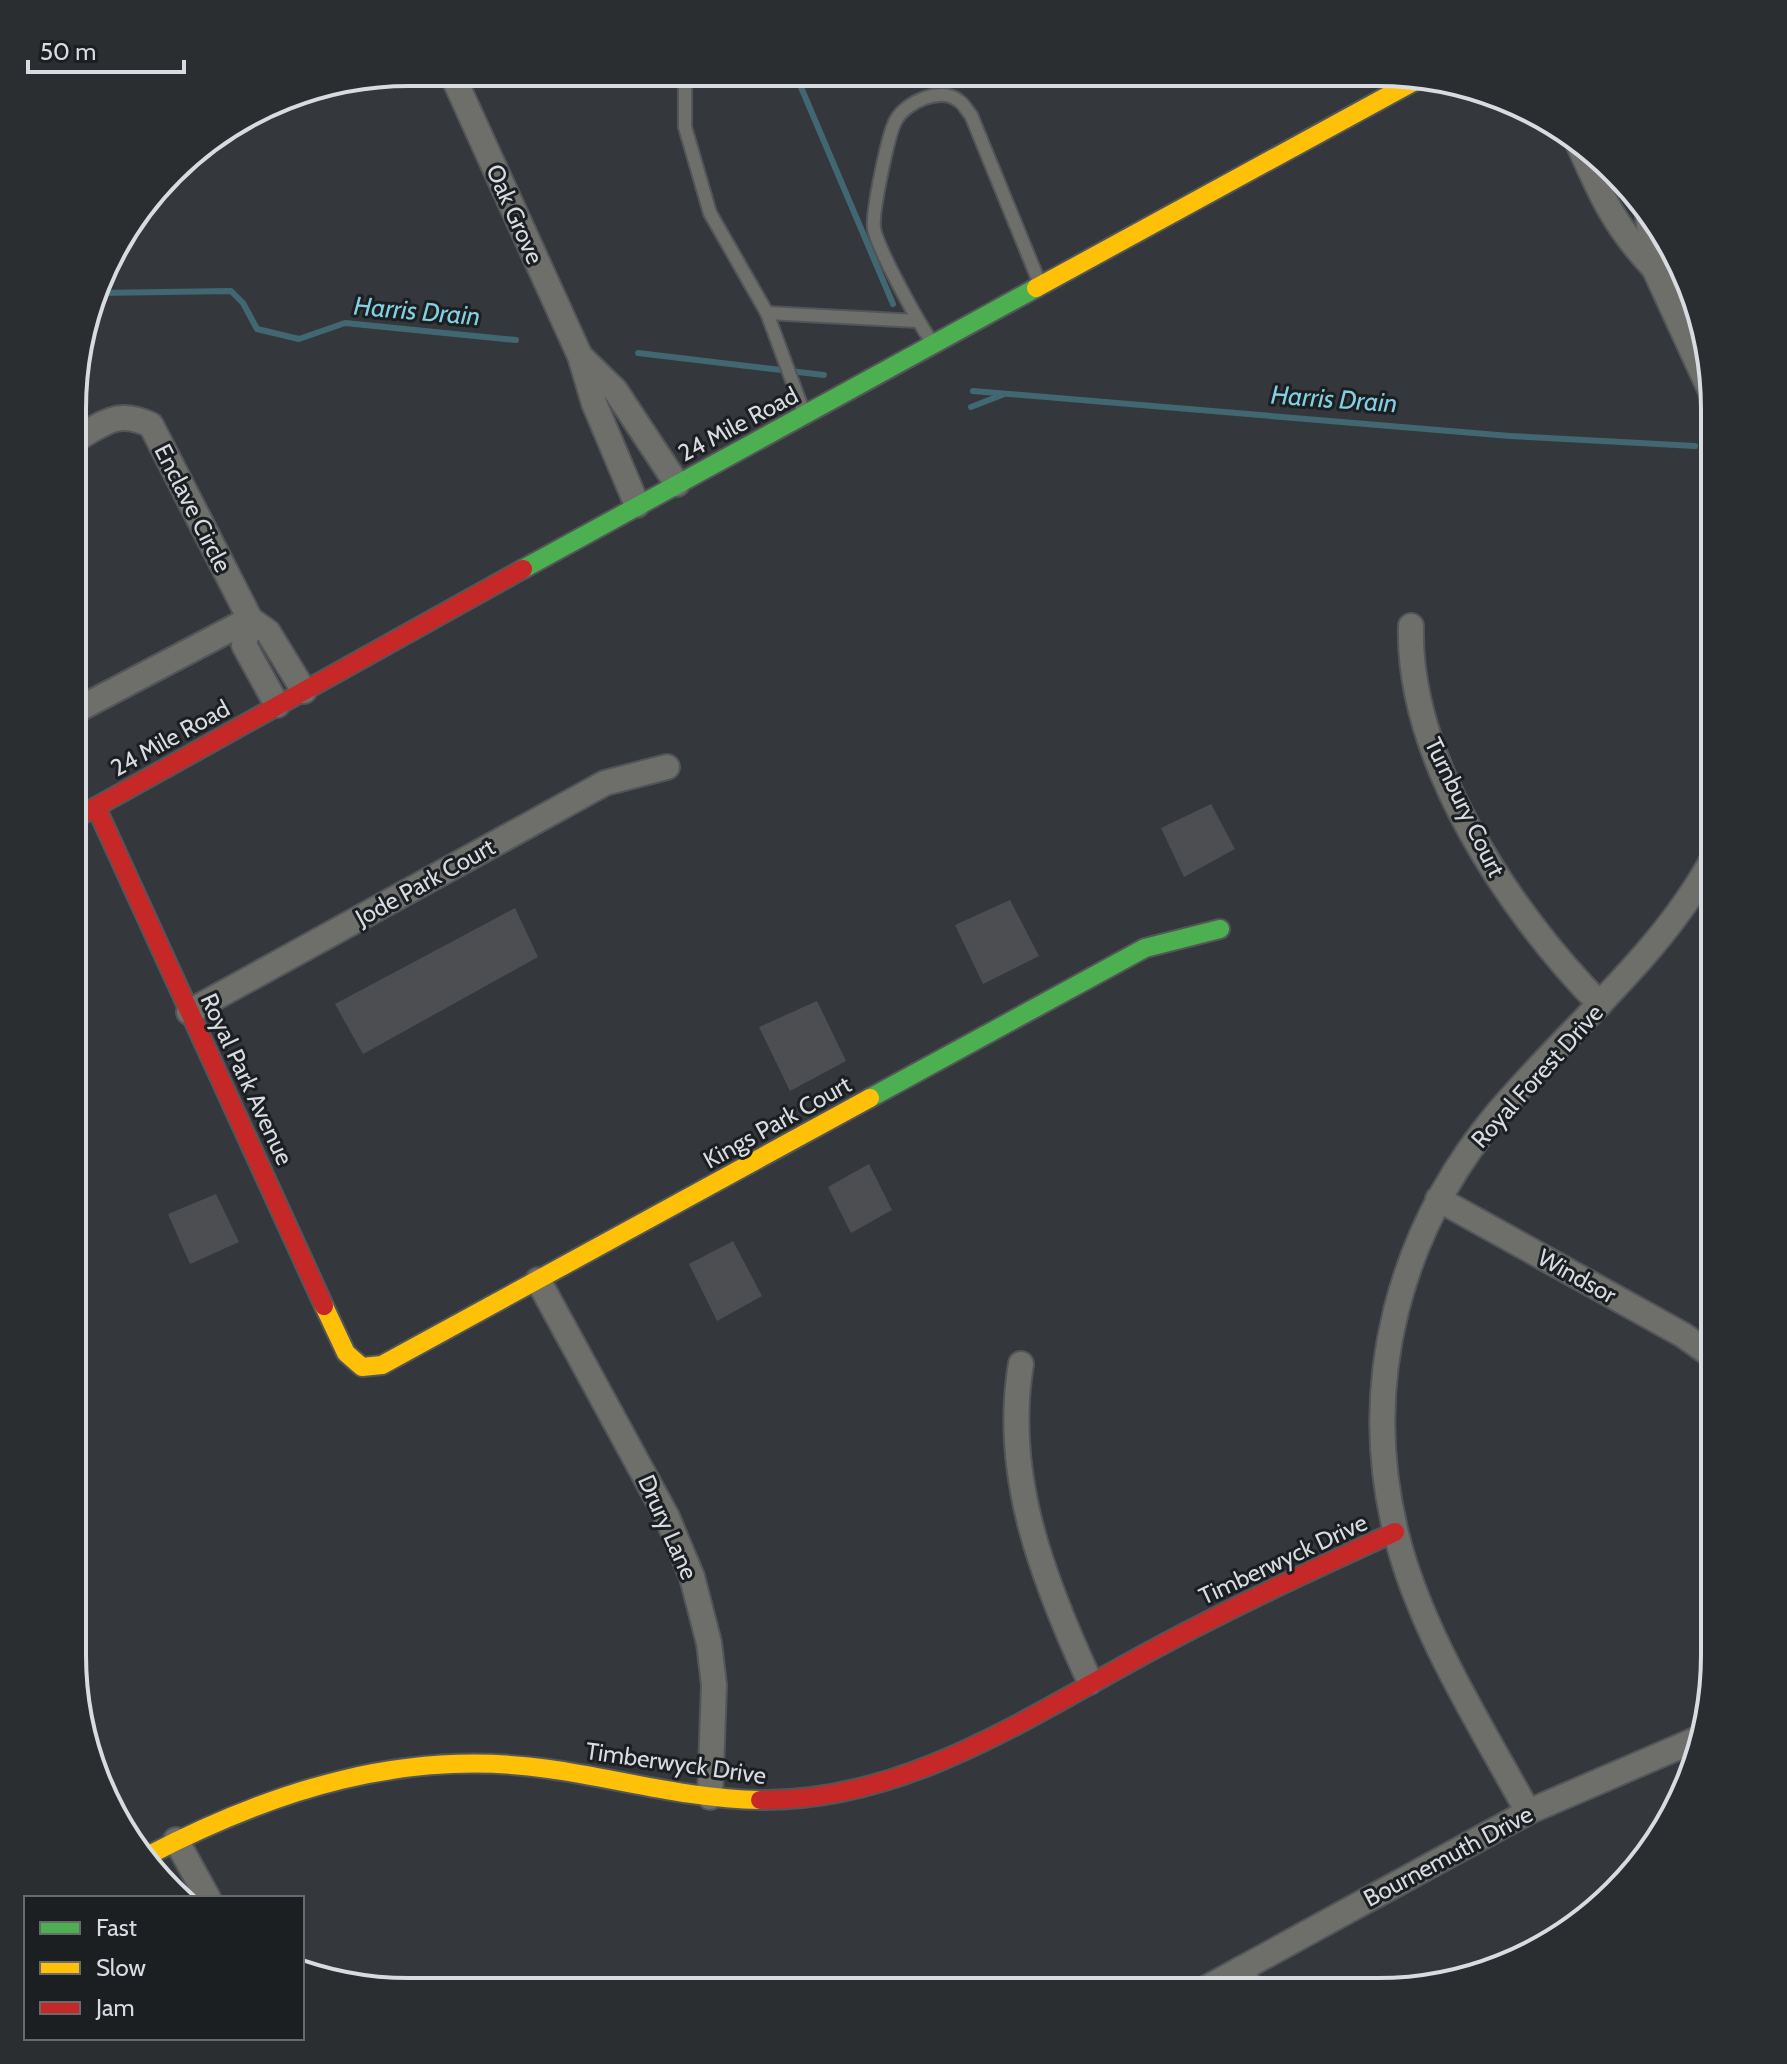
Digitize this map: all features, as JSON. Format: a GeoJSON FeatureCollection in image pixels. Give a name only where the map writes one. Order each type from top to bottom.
{"type":"FeatureCollection","features":[{"type":"Feature","properties":{"kind":"street","name":"Oak Grove"},"geometry":{"type":"LineString","coordinates":[[457,86],[580,356],[594,403],[637,505]]}},
{"type":"Feature","properties":{"kind":"street","name":"24 Mile Road"},"geometry":{"type":"LineString","coordinates":[[86,812],[637,505],[1403,87]]}},
{"type":"Feature","properties":{"kind":"street"},"geometry":{"type":"LineString","coordinates":[[1586,162],[1608,212],[1626,238],[1654,268]]}},
{"type":"Feature","properties":{"kind":"street"},"geometry":{"type":"LineString","coordinates":[[1650,235],[1654,268],[1697,362]]}},
{"type":"Feature","properties":{"kind":"street","name":"Oak Grove"},"geometry":{"type":"LineString","coordinates":[[580,356],[615,390],[677,484]]}},
{"type":"Feature","properties":{"kind":"street","name":"Enclave Circle"},"geometry":{"type":"LineString","coordinates":[[86,433],[111,419],[133,417],[151,425],[250,619],[268,632],[304,691]]}},
{"type":"Feature","properties":{"kind":"street"},"geometry":{"type":"LineString","coordinates":[[86,705],[250,619]]}},
{"type":"Feature","properties":{"kind":"street","name":"Enclave Circle"},"geometry":{"type":"LineString","coordinates":[[250,619],[244,645],[277,705]]}},
{"type":"Feature","properties":{"kind":"street","name":"Turnbury Court"},"geometry":{"type":"LineString","coordinates":[[1411,626],[1410,661],[1415,692],[1467,823],[1530,924],[1561,964],[1600,1004]]}},
{"type":"Feature","properties":{"kind":"street","name":"Jode Park Court"},"geometry":{"type":"LineString","coordinates":[[189,1012],[605,783],[667,767]]}},
{"type":"Feature","properties":{"kind":"street","name":"Royal Park Avenue"},"geometry":{"type":"LineString","coordinates":[[96,807],[346,1353],[362,1367]]}},
{"type":"Feature","properties":{"kind":"street","name":"Royal Forest Drive"},"geometry":{"type":"LineString","coordinates":[[1528,1812],[1450,1667],[1421,1603],[1395,1532],[1384,1453],[1382,1395],[1387,1345],[1411,1257],[1438,1199],[1496,1115],[1600,1004],[1681,911],[1701,878]]}},
{"type":"Feature","properties":{"kind":"street","name":"Kings Park Court"},"geometry":{"type":"LineString","coordinates":[[362,1367],[382,1365],[1145,948],[1220,929]]}},
{"type":"Feature","properties":{"kind":"street","name":"Windsor"},"geometry":{"type":"LineString","coordinates":[[1438,1199],[1701,1348]]}},
{"type":"Feature","properties":{"kind":"street","name":"Drury Lane"},"geometry":{"type":"LineString","coordinates":[[538,1280],[667,1517],[692,1577],[709,1643],[714,1685],[710,1797]]}},
{"type":"Feature","properties":{"kind":"street"},"geometry":{"type":"LineString","coordinates":[[1021,1364],[1015,1422],[1027,1515],[1045,1581],[1090,1682]]}},
{"type":"Feature","properties":{"kind":"street","name":"Timberwyck Drive"},"geometry":{"type":"LineString","coordinates":[[153,1852],[307,1784],[345,1774],[418,1765],[520,1765],[710,1797],[773,1801],[830,1797],[899,1780],[948,1759],[1257,1594],[1395,1532]]}},
{"type":"Feature","properties":{"kind":"street","name":"Bournemuth Drive"},"geometry":{"type":"LineString","coordinates":[[1225,1978],[1528,1812],[1689,1743]]}},
{"type":"Feature","properties":{"kind":"street"},"geometry":{"type":"LineString","coordinates":[[176,1840],[207,1896]]}},
{"type":"Feature","properties":{"kind":"street"},"geometry":{"type":"LineString","coordinates":[[1241,1969],[1246,1978]]}},
{"type":"Feature","properties":{"kind":"lane"},"geometry":{"type":"LineString","coordinates":[[685,86],[685,127],[710,213],[767,313],[804,415]]}},
{"type":"Feature","properties":{"kind":"lane"},"geometry":{"type":"LineString","coordinates":[[934,345],[917,321],[874,229],[880,181],[895,121],[909,105],[944,94],[959,100],[971,115],[1041,286]]}},
{"type":"Feature","properties":{"kind":"lane"},"geometry":{"type":"LineString","coordinates":[[767,313],[917,321]]}},
{"type":"Feature","properties":{"kind":"building"},"geometry":{"type":"Polygon","coordinates":[[[1211,804],[1235,849],[1184,877],[1161,828],[1211,804]]]}},
{"type":"Feature","properties":{"kind":"building"},"geometry":{"type":"Polygon","coordinates":[[[1010,900],[1039,956],[983,984],[955,925],[1010,900]]]}},
{"type":"Feature","properties":{"kind":"building"},"geometry":{"type":"Polygon","coordinates":[[[515,908],[538,957],[363,1054],[335,1004],[515,908]]]}},
{"type":"Feature","properties":{"kind":"building"},"geometry":{"type":"Polygon","coordinates":[[[817,1001],[846,1061],[790,1091],[759,1027],[817,1001]]]}},
{"type":"Feature","properties":{"kind":"building"},"geometry":{"type":"Polygon","coordinates":[[[869,1164],[892,1210],[851,1233],[828,1187],[869,1164]]]}},
{"type":"Feature","properties":{"kind":"building"},"geometry":{"type":"Polygon","coordinates":[[[216,1194],[239,1242],[190,1264],[168,1214],[216,1194]]]}},
{"type":"Feature","properties":{"kind":"building"},"geometry":{"type":"Polygon","coordinates":[[[733,1241],[762,1296],[717,1321],[689,1264],[733,1241]]]}},
{"type":"Feature","properties":{"kind":"waterway"},"geometry":{"type":"LineString","coordinates":[[801,86],[893,304]]}},
{"type":"Feature","properties":{"kind":"waterway","name":"Harris Drain"},"geometry":{"type":"LineString","coordinates":[[108,293],[231,291],[243,303],[257,329],[299,339],[345,323],[516,340]]}},
{"type":"Feature","properties":{"kind":"waterway","name":"Harris Drain"},"geometry":{"type":"LineString","coordinates":[[638,353],[824,375]]}},
{"type":"Feature","properties":{"kind":"waterway","name":"Harris Drain"},"geometry":{"type":"LineString","coordinates":[[973,391],[1510,436],[1695,446]]}},
{"type":"Feature","properties":{"kind":"waterway","name":"Harris Drain"},"geometry":{"type":"LineString","coordinates":[[971,407],[1002,395]]}},
{"type":"Feature","properties":{"kind":"traffic: fast"},"geometry":{"type":"LineString","coordinates":[[523,569],[1036,288]]}},
{"type":"Feature","properties":{"kind":"traffic: fast"},"geometry":{"type":"LineString","coordinates":[[870,1098],[1145,948],[1220,929]]}},
{"type":"Feature","properties":{"kind":"traffic: slow"},"geometry":{"type":"LineString","coordinates":[[1036,288],[1403,87]]}},
{"type":"Feature","properties":{"kind":"traffic: slow"},"geometry":{"type":"LineString","coordinates":[[324,1306],[346,1353],[362,1367],[382,1365],[870,1098]]}},
{"type":"Feature","properties":{"kind":"traffic: slow"},"geometry":{"type":"LineString","coordinates":[[154,1853],[195,1832],[292,1794],[392,1770],[443,1764],[496,1764],[549,1769],[680,1792],[760,1800]]}},
{"type":"Feature","properties":{"kind":"traffic: jam"},"geometry":{"type":"LineString","coordinates":[[86,812],[523,569]]}},
{"type":"Feature","properties":{"kind":"traffic: jam"},"geometry":{"type":"LineString","coordinates":[[96,807],[324,1306]]}},
{"type":"Feature","properties":{"kind":"traffic: jam"},"geometry":{"type":"LineString","coordinates":[[760,1800],[814,1797],[866,1787],[966,1750],[1215,1617],[1395,1532]]}}]}
